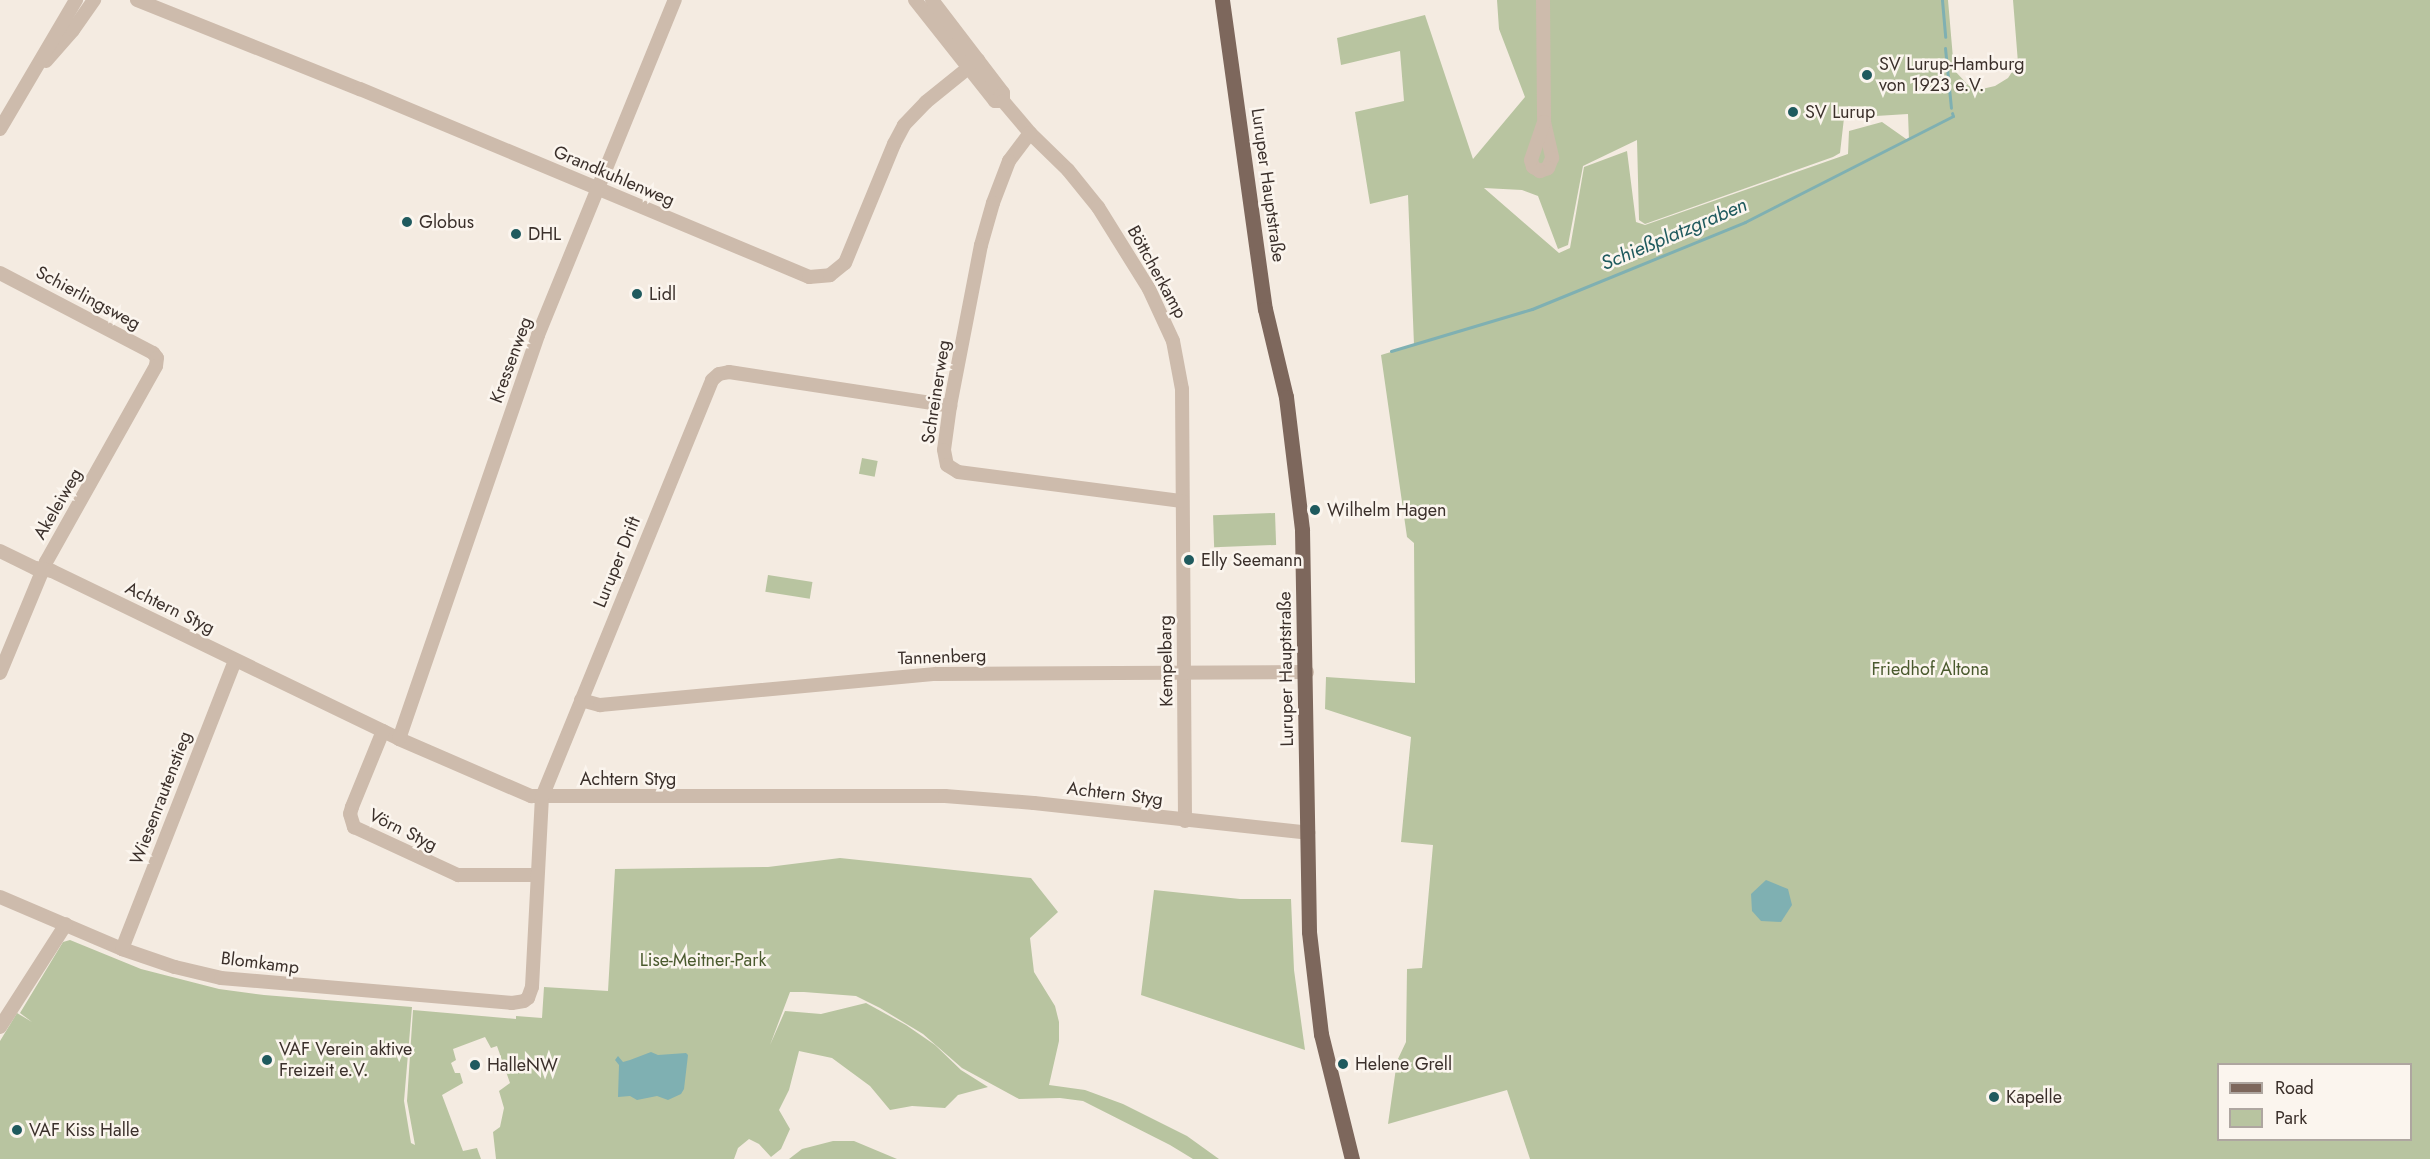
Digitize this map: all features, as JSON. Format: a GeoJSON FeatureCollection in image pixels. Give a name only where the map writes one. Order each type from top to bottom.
{"type":"FeatureCollection","features":[{"type":"Feature","properties":{"kind":"main road","name":"Luruper Hauptstraße"},"geometry":{"type":"LineString","coordinates":[[1222,0],[1265,309],[1290,423],[1302,530],[1307,672],[1309,932],[1315,995],[1328,1070],[1352,1159]]}},
{"type":"Feature","properties":{"kind":"street"},"geometry":{"type":"LineString","coordinates":[[0,129],[76,0]]}},
{"type":"Feature","properties":{"kind":"street"},"geometry":{"type":"LineString","coordinates":[[30,78],[73,30],[94,0]]}},
{"type":"Feature","properties":{"kind":"street","name":"Grandkuhlenweg"},"geometry":{"type":"LineString","coordinates":[[137,0],[382,98],[800,275],[820,278],[830,275],[845,263],[850,254],[894,144],[904,125],[918,110],[973,64]]}},
{"type":"Feature","properties":{"kind":"street","name":"Kressenweg"},"geometry":{"type":"LineString","coordinates":[[399,739],[538,335],[675,0]]}},
{"type":"Feature","properties":{"kind":"street","name":"Böttcherkamp"},"geometry":{"type":"LineString","coordinates":[[915,0],[973,64],[1003,93],[1003,101],[1030,133],[1068,170],[1098,207],[1129,254],[1162,312],[1173,340],[1180,372],[1182,501]]}},
{"type":"Feature","properties":{"kind":"street","name":"Böttcherkamp"},"geometry":{"type":"LineString","coordinates":[[932,0],[973,64]]}},
{"type":"Feature","properties":{"kind":"street"},"geometry":{"type":"LineString","coordinates":[[1544,0],[1545,122]]}},
{"type":"Feature","properties":{"kind":"street","name":"Schreinerweg"},"geometry":{"type":"LineString","coordinates":[[1030,133],[1009,161],[987,224],[950,406],[945,460],[951,470],[1182,501]]}},
{"type":"Feature","properties":{"kind":"street","name":"Schierlingsweg"},"geometry":{"type":"LineString","coordinates":[[0,273],[153,353],[157,358]]}},
{"type":"Feature","properties":{"kind":"street","name":"Akeleiweg"},"geometry":{"type":"LineString","coordinates":[[0,673],[43,569],[145,385],[157,358]]}},
{"type":"Feature","properties":{"kind":"street","name":"Luruper Drift"},"geometry":{"type":"LineString","coordinates":[[528,998],[532,987],[542,797],[715,376],[729,372],[950,406]]}},
{"type":"Feature","properties":{"kind":"street","name":"Kempelbarg"},"geometry":{"type":"LineString","coordinates":[[1182,501],[1185,821]]}},
{"type":"Feature","properties":{"kind":"street","name":"Achtern Styg"},"geometry":{"type":"LineString","coordinates":[[0,551],[43,569],[399,739],[524,794],[542,797],[945,796],[1034,803],[1308,833]]}},
{"type":"Feature","properties":{"kind":"street","name":"Wiesenrautenstieg"},"geometry":{"type":"LineString","coordinates":[[122,949],[235,660]]}},
{"type":"Feature","properties":{"kind":"street","name":"Tannenberg"},"geometry":{"type":"LineString","coordinates":[[580,700],[600,705],[936,674],[1307,672]]}},
{"type":"Feature","properties":{"kind":"street","name":"Vörn Styg"},"geometry":{"type":"LineString","coordinates":[[383,731],[352,807],[350,814],[354,827],[458,875],[537,876]]}},
{"type":"Feature","properties":{"kind":"street","name":"Blomkamp"},"geometry":{"type":"LineString","coordinates":[[0,897],[122,949],[184,969],[254,982],[512,1003],[528,998]]}},
{"type":"Feature","properties":{"kind":"street"},"geometry":{"type":"LineString","coordinates":[[0,1027],[66,924]]}},
{"type":"Feature","properties":{"kind":"green space","name":"Friedhof Altona"},"geometry":{"type":"Polygon","coordinates":[[[1497,0],[1948,0],[1954,70],[1969,86],[1982,89],[1995,86],[2008,78],[2018,63],[2013,0],[2430,0],[2430,1159],[1530,1159],[1507,1090],[1388,1124],[1397,1061],[1406,1042],[1407,969],[1422,968],[1433,845],[1401,842],[1411,737],[1325,709],[1326,677],[1415,683],[1414,543],[1407,537],[1381,355],[1414,345],[1408,195],[1370,204],[1355,112],[1404,101],[1400,51],[1341,65],[1337,38],[1425,15],[1473,159],[1525,97],[1499,29],[1497,0]],[[1908,114],[1844,118],[1840,153],[1833,157],[1645,224],[1639,220],[1637,140],[1583,166],[1568,245],[1558,249],[1538,196],[1522,190],[1484,188],[1559,253],[1570,248],[1584,167],[1627,151],[1636,222],[1645,225],[1848,154],[1849,131],[1882,122],[1909,141],[1908,114]]]}},
{"type":"Feature","properties":{"kind":"green space"},"geometry":{"type":"Polygon","coordinates":[[[862,458],[878,461],[875,477],[859,474],[862,458]]]}},
{"type":"Feature","properties":{"kind":"green space"},"geometry":{"type":"Polygon","coordinates":[[[1275,513],[1276,545],[1214,547],[1213,515],[1275,513]]]}},
{"type":"Feature","properties":{"kind":"green space"},"geometry":{"type":"Polygon","coordinates":[[[768,575],[812,582],[810,599],[765,592],[768,575]]]}},
{"type":"Feature","properties":{"kind":"green space","name":"Lise-Meitner-Park"},"geometry":{"type":"Polygon","coordinates":[[[840,858],[1031,878],[1058,912],[1030,938],[1034,972],[1055,1006],[1059,1022],[1059,1041],[1049,1085],[1085,1090],[1123,1104],[1187,1136],[1219,1159],[1193,1159],[1083,1101],[1060,1098],[1019,1099],[962,1068],[923,1034],[856,996],[790,992],[770,1045],[785,1011],[821,1014],[866,1003],[906,1025],[935,1045],[961,1070],[988,1087],[958,1095],[945,1108],[912,1106],[890,1110],[870,1086],[832,1058],[799,1051],[789,1090],[779,1110],[790,1129],[781,1149],[771,1157],[759,1144],[749,1139],[738,1148],[734,1159],[496,1159],[493,1132],[500,1127],[504,1108],[499,1091],[510,1083],[497,1046],[491,1048],[485,1037],[453,1049],[456,1060],[451,1063],[455,1073],[460,1073],[463,1083],[442,1095],[463,1151],[477,1148],[481,1159],[0,1159],[0,1041],[17,1013],[32,1022],[20,1013],[63,942],[70,940],[141,969],[219,989],[412,1007],[404,1101],[411,1143],[415,1145],[407,1101],[413,1010],[516,1019],[516,1016],[542,1018],[544,987],[608,991],[615,869],[768,867],[840,858]]]}},
{"type":"Feature","properties":{"kind":"green space"},"geometry":{"type":"Polygon","coordinates":[[[1154,890],[1240,899],[1291,899],[1294,970],[1305,1050],[1141,995],[1154,890]]]}},
{"type":"Feature","properties":{"kind":"green space"},"geometry":{"type":"Polygon","coordinates":[[[833,1141],[854,1141],[897,1159],[789,1159],[802,1149],[833,1141]]]}},
{"type":"Feature","properties":{"kind":"water"},"geometry":{"type":"Polygon","coordinates":[[[1766,880],[1788,889],[1792,905],[1781,922],[1761,921],[1752,911],[1751,894],[1766,880]]]}},
{"type":"Feature","properties":{"kind":"water"},"geometry":{"type":"Polygon","coordinates":[[[651,1052],[658,1055],[686,1053],[688,1055],[684,1089],[681,1094],[668,1100],[657,1096],[637,1100],[630,1096],[618,1097],[619,1065],[615,1060],[618,1056],[623,1062],[651,1052]]]}},
{"type":"Feature","properties":{"kind":"waterway","name":"Schießplatzgraben"},"geometry":{"type":"LineString","coordinates":[[1942,0],[1945,37]]}},
{"type":"Feature","properties":{"kind":"waterway","name":"Schießplatzgraben"},"geometry":{"type":"LineString","coordinates":[[1945,48],[1951,108]]}},
{"type":"Feature","properties":{"kind":"waterway","name":"Schießplatzgraben"},"geometry":{"type":"LineString","coordinates":[[1391,351],[1532,309],[1745,222],[1953,116],[1952,113]]}},
{"type":"Feature","properties":{"kind":"place","name":"SV Lurup-Hamburg von 1923 e.V."},"geometry":{"type":"Point","coordinates":[1867,75]}},
{"type":"Feature","properties":{"kind":"place","name":"SV Lurup"},"geometry":{"type":"Point","coordinates":[1793,112]}},
{"type":"Feature","properties":{"kind":"place","name":"Globus"},"geometry":{"type":"Point","coordinates":[407,222]}},
{"type":"Feature","properties":{"kind":"place","name":"DHL"},"geometry":{"type":"Point","coordinates":[516,234]}},
{"type":"Feature","properties":{"kind":"place","name":"Lidl"},"geometry":{"type":"Point","coordinates":[637,294]}},
{"type":"Feature","properties":{"kind":"place","name":"Wilhelm Hagen"},"geometry":{"type":"Point","coordinates":[1315,510]}},
{"type":"Feature","properties":{"kind":"place","name":"Elly Seemann"},"geometry":{"type":"Point","coordinates":[1189,560]}},
{"type":"Feature","properties":{"kind":"place","name":"VAF Verein aktive Freizeit e.V."},"geometry":{"type":"Point","coordinates":[267,1060]}},
{"type":"Feature","properties":{"kind":"place","name":"Helene Grell"},"geometry":{"type":"Point","coordinates":[1343,1064]}},
{"type":"Feature","properties":{"kind":"place","name":"HalleNW"},"geometry":{"type":"Point","coordinates":[475,1065]}},
{"type":"Feature","properties":{"kind":"place","name":"Kapelle"},"geometry":{"type":"Point","coordinates":[1994,1097]}},
{"type":"Feature","properties":{"kind":"place","name":"VAF Kiss Halle"},"geometry":{"type":"Point","coordinates":[17,1130]}}]}
